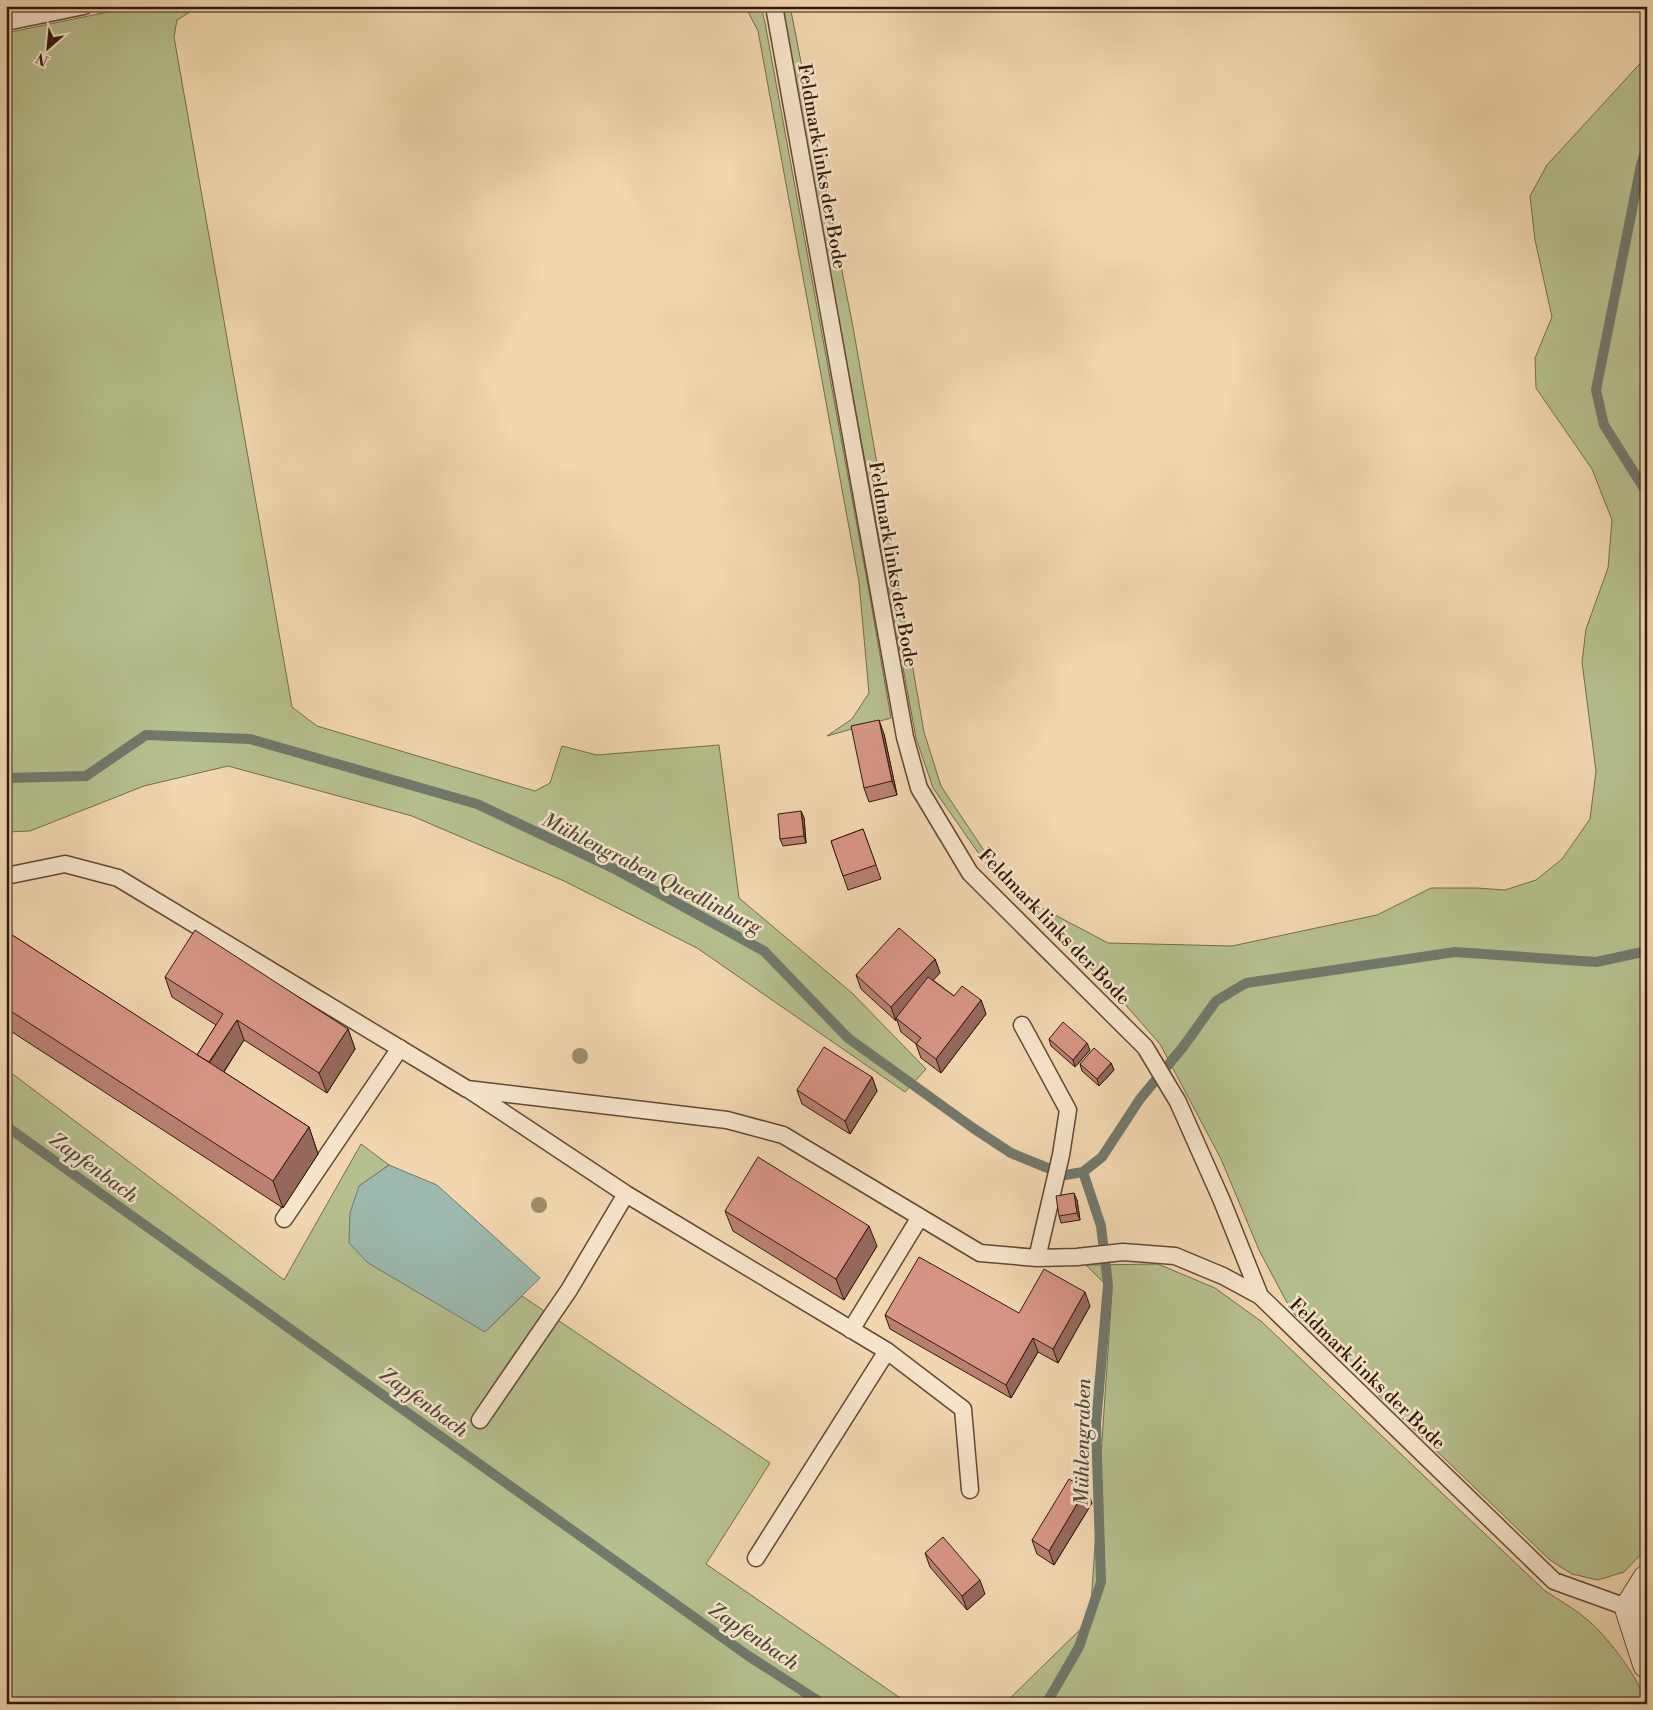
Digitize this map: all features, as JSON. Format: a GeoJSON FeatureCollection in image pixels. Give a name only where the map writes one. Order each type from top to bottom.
{"type":"FeatureCollection","features":[{"type":"Feature","properties":{"kind":"street"},"geometry":{"type":"LineString","coordinates":[[1647,1578],[1629,1608],[1647,1664]]}},
{"type":"Feature","properties":{"kind":"lane"},"geometry":{"type":"LineString","coordinates":[[6,22],[84,6]]}},
{"type":"Feature","properties":{"kind":"lane","name":"Feldmark links der Bode"},"geometry":{"type":"LineString","coordinates":[[774,6],[905,736],[919,788],[970,873],[1145,1047],[1170,1087],[1222,1200],[1260,1296],[1554,1581],[1629,1608]]}},
{"type":"Feature","properties":{"kind":"lane"},"geometry":{"type":"LineString","coordinates":[[6,876],[65,864],[118,878],[467,1088],[626,1194],[887,1351],[963,1409],[970,1490]]}},
{"type":"Feature","properties":{"kind":"lane"},"geometry":{"type":"LineString","coordinates":[[1022,1026],[1068,1110],[1062,1155],[1052,1189],[1037,1258]]}},
{"type":"Feature","properties":{"kind":"lane"},"geometry":{"type":"LineString","coordinates":[[284,1220],[400,1048]]}},
{"type":"Feature","properties":{"kind":"lane"},"geometry":{"type":"LineString","coordinates":[[467,1088],[727,1120],[783,1135],[980,1253],[1037,1258],[1077,1257],[1123,1252],[1175,1256],[1223,1276],[1260,1296]]}},
{"type":"Feature","properties":{"kind":"lane"},"geometry":{"type":"LineString","coordinates":[[480,1420],[569,1290],[626,1194]]}},
{"type":"Feature","properties":{"kind":"lane"},"geometry":{"type":"LineString","coordinates":[[851,1330],[920,1217]]}},
{"type":"Feature","properties":{"kind":"lane"},"geometry":{"type":"LineString","coordinates":[[756,1558],[887,1351]]}},
{"type":"Feature","properties":{"kind":"green space"},"geometry":{"type":"Polygon","coordinates":[[[137,6],[209,6],[193,10],[177,20],[174,37],[292,707],[317,726],[535,791],[550,783],[562,746],[597,755],[719,745],[739,898],[852,993],[926,1069],[905,1092],[697,948],[564,881],[412,816],[228,766],[144,786],[30,831],[6,832],[6,33],[137,6]]]}},
{"type":"Feature","properties":{"kind":"green space"},"geometry":{"type":"Polygon","coordinates":[[[745,6],[761,6],[765,23],[891,718],[827,736],[852,719],[869,693],[859,582],[758,31],[745,6]]]}},
{"type":"Feature","properties":{"kind":"green space"},"geometry":{"type":"Polygon","coordinates":[[[781,6],[790,6],[853,327],[924,732],[941,786],[989,858],[1040,907],[1108,943],[1232,946],[1377,915],[1431,888],[1505,890],[1536,880],[1562,859],[1590,819],[1596,771],[1582,662],[1586,629],[1608,568],[1612,520],[1592,469],[1536,388],[1535,358],[1552,317],[1535,240],[1530,196],[1547,165],[1647,56],[1647,1548],[1624,1572],[1598,1580],[1572,1574],[1550,1560],[1292,1312],[1259,1250],[1221,1159],[1160,1044],[1116,994],[986,864],[933,788],[916,738],[781,6]]]}},
{"type":"Feature","properties":{"kind":"green space"},"geometry":{"type":"Polygon","coordinates":[[[6,1069],[284,1280],[361,1144],[389,1165],[359,1186],[485,1332],[522,1296],[770,1463],[706,1564],[909,1704],[6,1704],[6,1069]]]}},
{"type":"Feature","properties":{"kind":"green space"},"geometry":{"type":"Polygon","coordinates":[[[1158,1264],[1215,1288],[1262,1322],[1544,1590],[1589,1621],[1614,1648],[1637,1682],[1647,1704],[1004,1704],[1090,1620],[1112,1291],[1086,1265],[1158,1264]]]}},
{"type":"Feature","properties":{"kind":"water"},"geometry":{"type":"Polygon","coordinates":[[[389,1165],[437,1185],[540,1278],[485,1332],[368,1263],[349,1243],[350,1213],[359,1186],[389,1165]]]}},
{"type":"Feature","properties":{"kind":"building"},"geometry":{"type":"Polygon","coordinates":[[[879,720],[892,781],[864,788],[851,726],[879,720]]]}},
{"type":"Feature","properties":{"kind":"building"},"geometry":{"type":"Polygon","coordinates":[[[801,811],[804,836],[780,839],[778,814],[801,811]]]}},
{"type":"Feature","properties":{"kind":"building"},"geometry":{"type":"Polygon","coordinates":[[[863,829],[876,865],[843,876],[831,841],[863,829]]]}},
{"type":"Feature","properties":{"kind":"building"},"geometry":{"type":"Polygon","coordinates":[[[899,928],[935,959],[891,1007],[856,975],[899,928]]]}},
{"type":"Feature","properties":{"kind":"building"},"geometry":{"type":"Polygon","coordinates":[[[195,930],[348,1029],[319,1073],[237,1020],[209,1062],[197,1055],[223,1014],[165,977],[195,930]]]}},
{"type":"Feature","properties":{"kind":"building"},"geometry":{"type":"Polygon","coordinates":[[[6,931],[309,1127],[273,1181],[6,1008],[6,931]]]}},
{"type":"Feature","properties":{"kind":"building"},"geometry":{"type":"Polygon","coordinates":[[[928,977],[954,996],[962,986],[981,1000],[936,1059],[916,1044],[921,1038],[896,1018],[928,977]]]}},
{"type":"Feature","properties":{"kind":"building"},"geometry":{"type":"Polygon","coordinates":[[[1063,1022],[1087,1043],[1073,1060],[1049,1039],[1063,1022]]]}},
{"type":"Feature","properties":{"kind":"building"},"geometry":{"type":"Polygon","coordinates":[[[824,1047],[872,1077],[845,1121],[797,1090],[824,1047]]]}},
{"type":"Feature","properties":{"kind":"building"},"geometry":{"type":"Polygon","coordinates":[[[1094,1048],[1111,1063],[1097,1079],[1080,1064],[1094,1048]]]}},
{"type":"Feature","properties":{"kind":"building"},"geometry":{"type":"Polygon","coordinates":[[[758,1157],[869,1226],[836,1279],[725,1211],[758,1157]]]}},
{"type":"Feature","properties":{"kind":"building"},"geometry":{"type":"Polygon","coordinates":[[[1074,1193],[1077,1213],[1059,1216],[1056,1196],[1074,1193]]]}},
{"type":"Feature","properties":{"kind":"building"},"geometry":{"type":"Polygon","coordinates":[[[919,1257],[1019,1313],[1044,1269],[1085,1292],[1053,1349],[1033,1338],[1006,1385],[885,1315],[919,1257]]]}},
{"type":"Feature","properties":{"kind":"building"},"geometry":{"type":"Polygon","coordinates":[[[1069,1479],[1086,1489],[1049,1551],[1032,1540],[1069,1479]]]}},
{"type":"Feature","properties":{"kind":"building"},"geometry":{"type":"Polygon","coordinates":[[[943,1537],[980,1580],[962,1596],[925,1553],[943,1537]]]}},
{"type":"Feature","properties":{"kind":"waterway","name":"Mühlengraben Quedlinburg"},"geometry":{"type":"LineString","coordinates":[[1647,146],[1641,165],[1596,390],[1604,425],[1647,493]]}},
{"type":"Feature","properties":{"kind":"waterway","name":"Mühlengraben Quedlinburg"},"geometry":{"type":"LineString","coordinates":[[6,778],[86,776],[146,735],[250,739],[477,804],[617,870],[764,951],[848,1038],[1011,1153],[1065,1175],[1083,1172],[1102,1157],[1140,1099],[1183,1047],[1216,1001],[1246,983],[1455,952],[1596,962],[1647,951]]}},
{"type":"Feature","properties":{"kind":"waterway","name":"Zapfenbach"},"geometry":{"type":"LineString","coordinates":[[6,1126],[747,1655],[823,1704]]}},
{"type":"Feature","properties":{"kind":"waterway","name":"Mühlengraben"},"geometry":{"type":"LineString","coordinates":[[1046,1704],[1079,1647],[1101,1582],[1096,1424],[1108,1285],[1101,1226],[1083,1172]]}}]}
